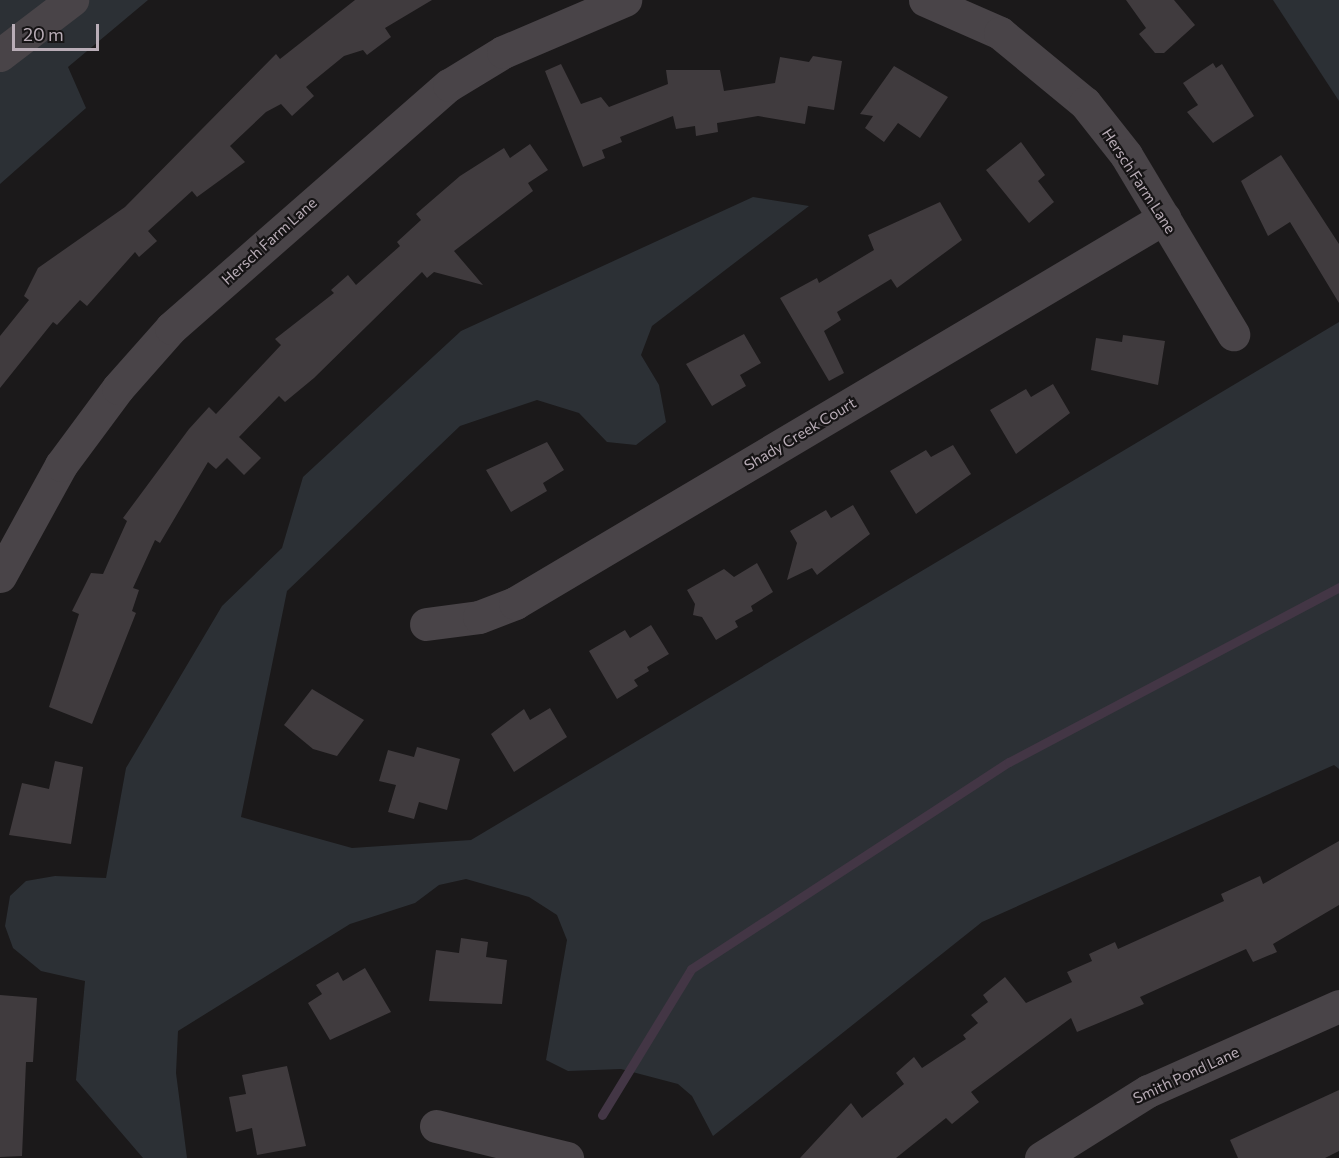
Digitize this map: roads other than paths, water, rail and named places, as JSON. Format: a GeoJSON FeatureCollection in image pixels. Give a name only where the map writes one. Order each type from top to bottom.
{"type":"FeatureCollection","features":[{"type":"Feature","properties":{"kind":"street"},"geometry":{"type":"LineString","coordinates":[[0,55],[72,0]]}},
{"type":"Feature","properties":{"kind":"street","name":"Hersch Farm Lane"},"geometry":{"type":"LineString","coordinates":[[0,576],[61,465],[118,388],[171,328],[449,85],[503,52],[625,0]]}},
{"type":"Feature","properties":{"kind":"street","name":"Hersch Farm Lane"},"geometry":{"type":"LineString","coordinates":[[925,0],[1000,33],[1044,66],[1107,129],[1164,218],[1233,334]]}},
{"type":"Feature","properties":{"kind":"street","name":"Shady Creek Court"},"geometry":{"type":"LineString","coordinates":[[426,624],[478,617],[515,603],[1164,218]]}},
{"type":"Feature","properties":{"kind":"street","name":"Smith Pond Lane"},"geometry":{"type":"LineString","coordinates":[[1041,1158],[1148,1092],[1339,1006]]}},
{"type":"Feature","properties":{"kind":"street"},"geometry":{"type":"LineString","coordinates":[[435,1126],[567,1158]]}},
{"type":"Feature","properties":{"kind":"waterway"},"geometry":{"type":"LineString","coordinates":[[602,1115],[691,969],[1009,762],[1339,587]]}}]}
